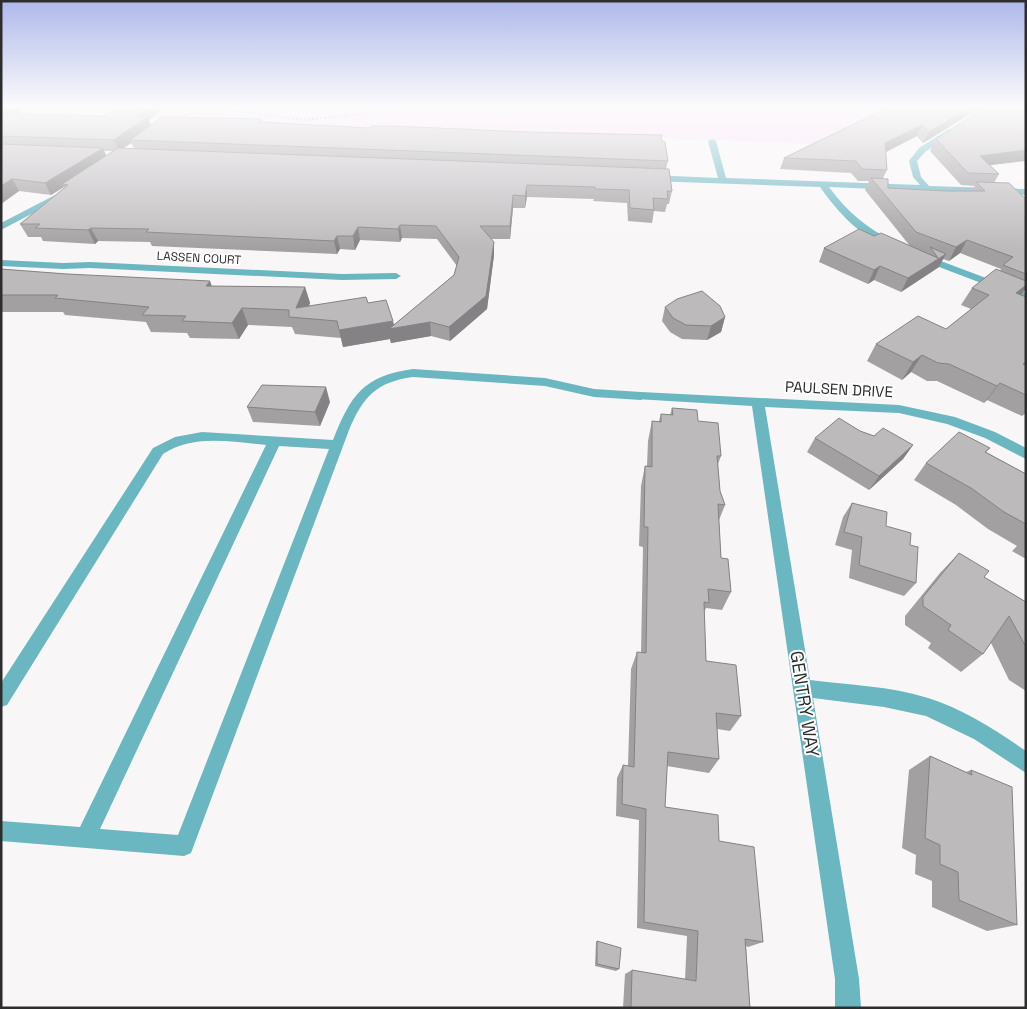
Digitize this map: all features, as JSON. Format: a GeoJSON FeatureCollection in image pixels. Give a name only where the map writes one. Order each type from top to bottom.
{"type":"FeatureCollection","features":[{"type":"Feature","properties":{"kind":"street"},"geometry":{"type":"LineString","coordinates":[[716,155],[723,181]]}},
{"type":"Feature","properties":{"kind":"street"},"geometry":{"type":"LineString","coordinates":[[918,155],[913,161],[918,176],[927,189]]}},
{"type":"Feature","properties":{"kind":"street"},"geometry":{"type":"LineString","coordinates":[[644,178],[1026,192]]}},
{"type":"Feature","properties":{"kind":"street"},"geometry":{"type":"LineString","coordinates":[[823,185],[846,215],[865,229],[905,249],[1026,297]]}},
{"type":"Feature","properties":{"kind":"street"},"geometry":{"type":"LineString","coordinates":[[1,227],[33,212],[65,192]]}},
{"type":"Feature","properties":{"kind":"street","name":"LASSEN COURT"},"geometry":{"type":"LineString","coordinates":[[1,263],[63,266],[90,265],[342,277],[396,276]]}},
{"type":"Feature","properties":{"kind":"street","name":"PAULSEN DRIVE"},"geometry":{"type":"LineString","coordinates":[[642,396],[899,409],[928,414],[990,435],[1026,454]]}},
{"type":"Feature","properties":{"kind":"street","name":"GENTRY WAY"},"geometry":{"type":"LineString","coordinates":[[758,401],[847,979],[848,1008]]}},
{"type":"Feature","properties":{"kind":"street"},"geometry":{"type":"LineString","coordinates":[[803,688],[884,698],[928,707],[981,732],[1026,763]]}},
{"type":"Feature","properties":{"kind":"lane"},"geometry":{"type":"LineString","coordinates":[[1,831],[184,846],[351,410],[377,381],[396,374],[413,373],[545,382],[594,393],[642,396]]}},
{"type":"Feature","properties":{"kind":"lane"},"geometry":{"type":"LineString","coordinates":[[1,699],[158,451],[170,442],[187,437],[202,436],[337,444]]}},
{"type":"Feature","properties":{"kind":"lane"},"geometry":{"type":"LineString","coordinates":[[84,838],[275,440]]}},
{"type":"Feature","properties":{"kind":"building"},"geometry":{"type":"Polygon","coordinates":[[[1,155],[91,155],[45,183],[12,179],[1,186],[1,155]]]}},
{"type":"Feature","properties":{"kind":"building"},"geometry":{"type":"Polygon","coordinates":[[[107,155],[304,155],[669,169],[672,191],[667,191],[668,199],[653,198],[654,210],[630,208],[629,190],[527,185],[525,196],[513,195],[510,226],[480,226],[494,242],[486,296],[449,327],[430,322],[389,329],[454,275],[459,257],[436,226],[400,225],[398,229],[358,227],[353,236],[337,236],[334,241],[146,232],[149,229],[91,228],[88,230],[35,228],[40,224],[20,224],[68,185],[62,184],[107,155]]]}},
{"type":"Feature","properties":{"kind":"building"},"geometry":{"type":"Polygon","coordinates":[[[517,155],[667,155],[668,161],[517,155]]]}},
{"type":"Feature","properties":{"kind":"building"},"geometry":{"type":"Polygon","coordinates":[[[790,155],[886,155],[887,170],[862,169],[856,161],[784,158],[790,155]]]}},
{"type":"Feature","properties":{"kind":"building"},"geometry":{"type":"Polygon","coordinates":[[[951,155],[987,155],[980,156],[999,174],[968,173],[951,155]]]}},
{"type":"Feature","properties":{"kind":"building"},"geometry":{"type":"Polygon","coordinates":[[[871,178],[888,179],[888,188],[947,191],[985,191],[976,182],[1009,183],[1026,199],[1026,274],[1003,265],[1013,257],[967,240],[956,247],[916,232],[871,178]]]}},
{"type":"Feature","properties":{"kind":"building"},"geometry":{"type":"Polygon","coordinates":[[[859,229],[874,236],[881,233],[938,258],[930,247],[946,254],[908,278],[880,266],[874,270],[824,248],[859,229]]]}},
{"type":"Feature","properties":{"kind":"building"},"geometry":{"type":"Polygon","coordinates":[[[1,269],[210,281],[206,286],[305,287],[296,308],[366,297],[368,303],[386,300],[393,321],[339,330],[337,321],[289,317],[289,310],[242,308],[232,323],[182,321],[186,316],[142,315],[149,307],[55,298],[58,295],[1,295],[1,269]]]}},
{"type":"Feature","properties":{"kind":"building"},"geometry":{"type":"Polygon","coordinates":[[[996,269],[1026,281],[1026,285],[1016,293],[1026,297],[1026,362],[1023,364],[1026,365],[1026,395],[1000,383],[997,386],[949,364],[938,363],[922,355],[913,362],[876,344],[918,316],[946,329],[989,295],[972,288],[996,269]]]}},
{"type":"Feature","properties":{"kind":"building"},"geometry":{"type":"Polygon","coordinates":[[[702,291],[720,306],[725,317],[711,326],[686,325],[673,318],[665,307],[677,299],[702,291]]]}},
{"type":"Feature","properties":{"kind":"building"},"geometry":{"type":"Polygon","coordinates":[[[262,385],[326,387],[315,412],[247,407],[262,385]]]}},
{"type":"Feature","properties":{"kind":"building"},"geometry":{"type":"Polygon","coordinates":[[[672,408],[697,410],[698,421],[718,423],[721,456],[717,456],[720,491],[725,505],[718,504],[721,558],[728,559],[731,592],[708,589],[709,603],[704,602],[706,661],[736,665],[741,716],[716,713],[719,759],[668,752],[665,807],[718,815],[719,841],[754,847],[763,942],[745,939],[750,1008],[631,1008],[632,970],[696,981],[698,931],[644,922],[646,809],[622,804],[623,765],[634,767],[637,652],[646,653],[648,527],[644,527],[645,466],[652,467],[652,421],[661,422],[661,414],[673,415],[672,408]]]}},
{"type":"Feature","properties":{"kind":"building"},"geometry":{"type":"Polygon","coordinates":[[[839,418],[860,431],[874,436],[883,428],[913,445],[879,476],[815,438],[839,418]]]}},
{"type":"Feature","properties":{"kind":"building"},"geometry":{"type":"Polygon","coordinates":[[[959,432],[990,448],[985,452],[1026,474],[1026,524],[1004,512],[971,488],[926,463],[959,432]]]}},
{"type":"Feature","properties":{"kind":"building"},"geometry":{"type":"Polygon","coordinates":[[[852,503],[887,512],[886,526],[911,533],[910,545],[918,547],[916,583],[859,565],[862,537],[844,532],[852,503]]]}},
{"type":"Feature","properties":{"kind":"building"},"geometry":{"type":"Polygon","coordinates":[[[959,553],[989,571],[984,577],[1026,602],[1026,647],[1009,616],[983,654],[948,630],[951,625],[923,606],[923,597],[959,553]]]}},
{"type":"Feature","properties":{"kind":"building"},"geometry":{"type":"Polygon","coordinates":[[[930,756],[972,775],[971,770],[1012,787],[1017,925],[959,900],[958,872],[940,864],[940,845],[925,838],[930,756]]]}},
{"type":"Feature","properties":{"kind":"building"},"geometry":{"type":"Polygon","coordinates":[[[597,941],[621,948],[619,969],[597,964],[597,941]]]}}]}
